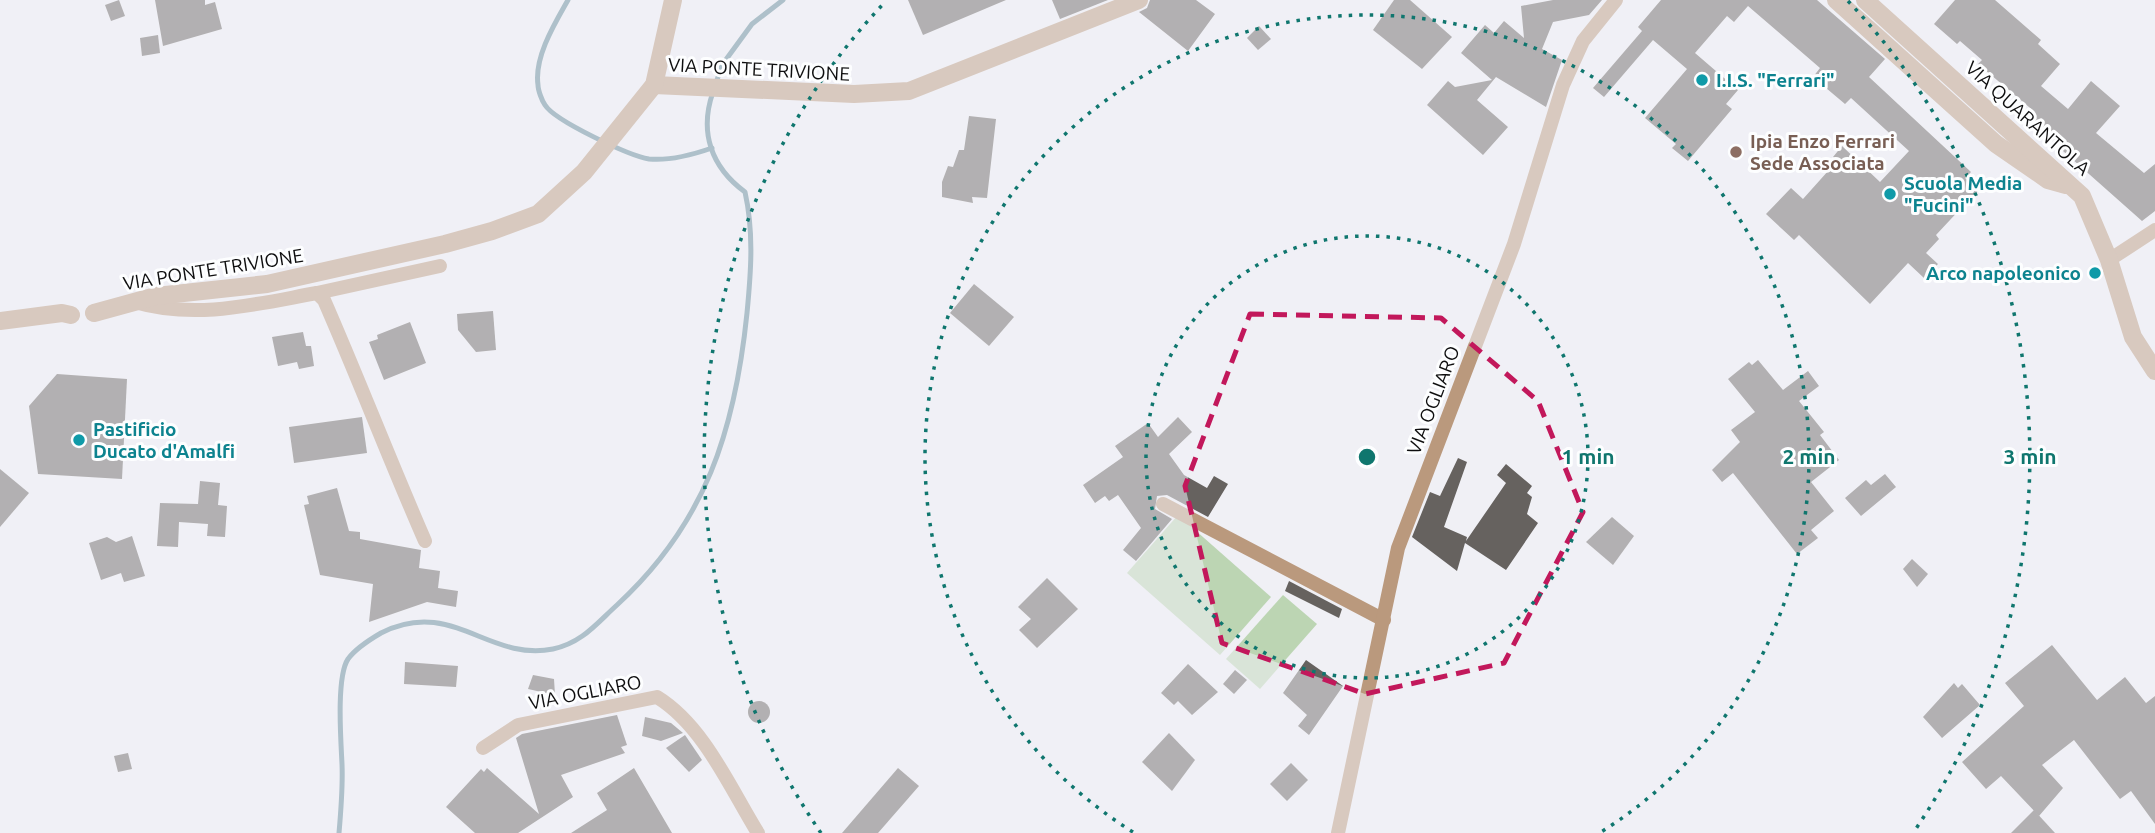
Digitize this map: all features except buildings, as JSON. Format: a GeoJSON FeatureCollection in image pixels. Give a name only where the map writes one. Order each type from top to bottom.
{"type":"FeatureCollection","features":[{"type":"Feature","properties":{"kind":"street"},"geometry":{"type":"LineString","coordinates":[[654,85],[673,0]]}},
{"type":"Feature","properties":{"kind":"street","name":"VIA PONTE TRIVIONE"},"geometry":{"type":"LineString","coordinates":[[94,313],[134,301],[268,284],[445,244],[538,214],[584,172],[654,85],[854,94],[909,91],[1139,0]]}},
{"type":"Feature","properties":{"kind":"street","name":"VIA OGLIARO"},"geometry":{"type":"LineString","coordinates":[[1338,833],[1398,548],[1514,244],[1563,85],[1583,41],[1616,0]]}},
{"type":"Feature","properties":{"kind":"street"},"geometry":{"type":"LineString","coordinates":[[1836,0],[1981,131],[2048,180],[2073,187]]}},
{"type":"Feature","properties":{"kind":"street","name":"VIA QUARANTOLA"},"geometry":{"type":"LineString","coordinates":[[1865,0],[2082,196],[2109,260],[2133,337],[2155,371]]}},
{"type":"Feature","properties":{"kind":"street"},"geometry":{"type":"LineString","coordinates":[[1981,131],[1993,115]]}},
{"type":"Feature","properties":{"kind":"street"},"geometry":{"type":"LineString","coordinates":[[2109,260],[2155,230]]}},
{"type":"Feature","properties":{"kind":"street"},"geometry":{"type":"LineString","coordinates":[[134,301],[185,312],[235,308],[440,266]]}},
{"type":"Feature","properties":{"kind":"street"},"geometry":{"type":"LineString","coordinates":[[317,293],[324,300],[364,389],[391,464],[425,541]]}},
{"type":"Feature","properties":{"kind":"street"},"geometry":{"type":"LineString","coordinates":[[0,321],[62,313],[71,315]]}},
{"type":"Feature","properties":{"kind":"street"},"geometry":{"type":"LineString","coordinates":[[1163,504],[1384,620]]}},
{"type":"Feature","properties":{"kind":"street","name":"VIA OGLIARO"},"geometry":{"type":"LineString","coordinates":[[483,748],[518,725],[657,697],[671,705],[698,737],[758,833]]}},
{"type":"Feature","properties":{"kind":"highlighted area"},"geometry":{"type":"Polygon","coordinates":[[[1250,314],[1441,318],[1538,401],[1583,512],[1504,663],[1365,694],[1222,643],[1185,486],[1250,314]]]}},
{"type":"Feature","properties":{"kind":"green space"},"geometry":{"type":"Polygon","coordinates":[[[1178,515],[1271,597],[1220,655],[1127,573],[1178,515]]]}},
{"type":"Feature","properties":{"kind":"green space"},"geometry":{"type":"Polygon","coordinates":[[[1283,595],[1317,624],[1260,689],[1226,659],[1283,595]]]}},
{"type":"Feature","properties":{"kind":"waterway"},"geometry":{"type":"LineString","coordinates":[[568,0],[539,63],[539,90],[544,103],[552,112],[594,137],[649,159],[681,157],[712,148]]}},
{"type":"Feature","properties":{"kind":"waterway"},"geometry":{"type":"LineString","coordinates":[[716,83],[722,65],[752,24],[783,0]]}},
{"type":"Feature","properties":{"kind":"waterway"},"geometry":{"type":"LineString","coordinates":[[339,833],[342,680],[348,659],[355,651],[381,633],[406,624],[429,622],[530,651],[563,646],[588,632],[648,574],[694,507],[711,472],[734,396],[742,356],[750,267],[751,237],[745,192],[733,182],[716,160],[708,135],[707,121],[713,92]]}},
{"type":"Feature","properties":{"kind":"place","name":"I.I.S. \"Ferrari\""},"geometry":{"type":"Point","coordinates":[1702,80]}},
{"type":"Feature","properties":{"kind":"place","name":"Ipia Enzo Ferrari Sede Associata"},"geometry":{"type":"Point","coordinates":[1736,152]}},
{"type":"Feature","properties":{"kind":"place","name":"Scuola Media \"Fucini\""},"geometry":{"type":"Point","coordinates":[1890,194]}},
{"type":"Feature","properties":{"kind":"place","name":"Arco napoleonico"},"geometry":{"type":"Point","coordinates":[2095,273]}},
{"type":"Feature","properties":{"kind":"place","name":"Pastificio Ducato d'Amalfi"},"geometry":{"type":"Point","coordinates":[79,440]}}]}
